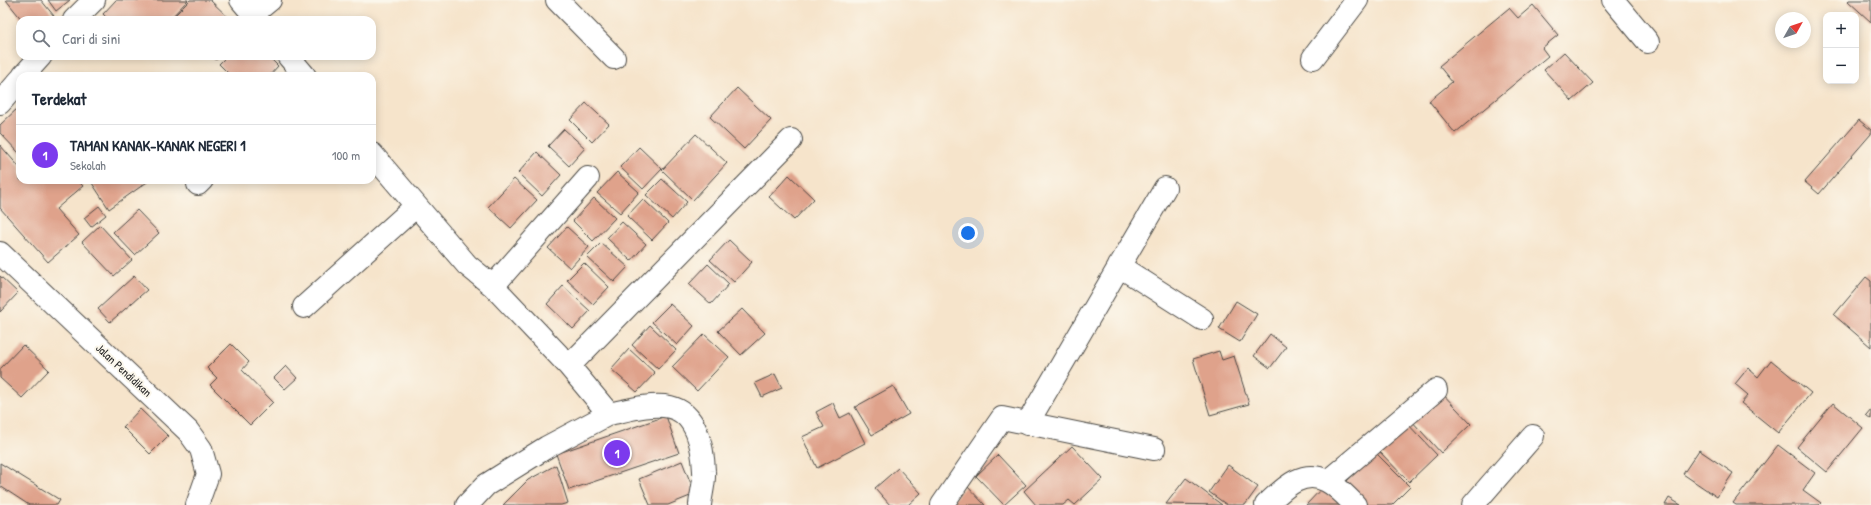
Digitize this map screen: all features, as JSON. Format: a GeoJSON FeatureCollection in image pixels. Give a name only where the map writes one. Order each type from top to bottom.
{"type":"FeatureCollection","features":[{"type":"Feature","properties":{"kind":"street"},"geometry":{"type":"LineString","coordinates":[[78,16],[94,0]]}},
{"type":"Feature","properties":{"kind":"street"},"geometry":{"type":"LineString","coordinates":[[251,11],[270,0]]}},
{"type":"Feature","properties":{"kind":"street"},"geometry":{"type":"LineString","coordinates":[[556,0],[614,58]]}},
{"type":"Feature","properties":{"kind":"street"},"geometry":{"type":"LineString","coordinates":[[1312,58],[1357,0]]}},
{"type":"Feature","properties":{"kind":"street"},"geometry":{"type":"LineString","coordinates":[[1613,0],[1648,42]]}},
{"type":"Feature","properties":{"kind":"street"},"geometry":{"type":"LineString","coordinates":[[27,72],[38,60]]}},
{"type":"Feature","properties":{"kind":"street"},"geometry":{"type":"LineString","coordinates":[[291,60],[302,72]]}},
{"type":"Feature","properties":{"kind":"street"},"geometry":{"type":"LineString","coordinates":[[0,103],[16,85]]}},
{"type":"Feature","properties":{"kind":"street"},"geometry":{"type":"LineString","coordinates":[[569,366],[791,140]]}},
{"type":"Feature","properties":{"kind":"street"},"geometry":{"type":"LineString","coordinates":[[376,159],[466,265],[493,286],[569,366],[609,414]]}},
{"type":"Feature","properties":{"kind":"street"},"geometry":{"type":"LineString","coordinates":[[493,286],[588,178]]}},
{"type":"Feature","properties":{"kind":"street"},"geometry":{"type":"LineString","coordinates":[[1027,424],[1165,188]]}},
{"type":"Feature","properties":{"kind":"street"},"geometry":{"type":"LineString","coordinates":[[304,307],[416,206]]}},
{"type":"Feature","properties":{"kind":"street","name":"Jalan Pendidikan"},"geometry":{"type":"LineString","coordinates":[[0,253],[188,431],[201,448],[208,474],[197,505]]}},
{"type":"Feature","properties":{"kind":"street"},"geometry":{"type":"LineString","coordinates":[[1119,266],[1202,319]]}},
{"type":"Feature","properties":{"kind":"street"},"geometry":{"type":"LineString","coordinates":[[1328,481],[1436,390]]}},
{"type":"Feature","properties":{"kind":"street"},"geometry":{"type":"LineString","coordinates":[[467,505],[486,485],[547,446],[609,414],[658,406],[671,407],[688,418],[697,432],[704,472],[700,505]]}},
{"type":"Feature","properties":{"kind":"street"},"geometry":{"type":"LineString","coordinates":[[942,505],[1002,418],[1154,449]]}},
{"type":"Feature","properties":{"kind":"street"},"geometry":{"type":"LineString","coordinates":[[1473,505],[1533,436]]}},
{"type":"Feature","properties":{"kind":"street"},"geometry":{"type":"LineString","coordinates":[[1266,505],[1288,485],[1304,477],[1318,478],[1328,481],[1355,505]]}},
{"type":"Feature","properties":{"kind":"building"},"geometry":{"type":"Polygon","coordinates":[[[6,0],[41,0],[54,16],[19,16],[6,0]]]}},
{"type":"Feature","properties":{"kind":"building"},"geometry":{"type":"Polygon","coordinates":[[[48,0],[70,0],[56,11],[48,0]]]}},
{"type":"Feature","properties":{"kind":"building"},"geometry":{"type":"Polygon","coordinates":[[[116,0],[188,0],[173,16],[105,16],[103,14],[116,0]]]}},
{"type":"Feature","properties":{"kind":"building"},"geometry":{"type":"Polygon","coordinates":[[[190,0],[210,0],[227,16],[174,16],[190,0]]]}},
{"type":"Feature","properties":{"kind":"building"},"geometry":{"type":"Polygon","coordinates":[[[1871,0],[1871,22],[1848,1],[1871,0]]]}},
{"type":"Feature","properties":{"kind":"building"},"geometry":{"type":"Polygon","coordinates":[[[1533,5],[1558,35],[1542,48],[1548,56],[1455,133],[1429,101],[1452,82],[1439,66],[1509,8],[1518,18],[1533,5]]]}},
{"type":"Feature","properties":{"kind":"building"},"geometry":{"type":"Polygon","coordinates":[[[1564,52],[1593,83],[1572,101],[1544,70],[1564,52]]]}},
{"type":"Feature","properties":{"kind":"building"},"geometry":{"type":"Polygon","coordinates":[[[223,60],[272,60],[278,66],[273,72],[227,72],[219,64],[223,60]]]}},
{"type":"Feature","properties":{"kind":"building"},"geometry":{"type":"Polygon","coordinates":[[[737,88],[771,120],[744,149],[710,117],[737,88]]]}},
{"type":"Feature","properties":{"kind":"building"},"geometry":{"type":"Polygon","coordinates":[[[586,103],[609,124],[592,142],[570,120],[586,103]]]}},
{"type":"Feature","properties":{"kind":"building"},"geometry":{"type":"Polygon","coordinates":[[[16,110],[16,150],[0,133],[0,125],[16,110]]]}},
{"type":"Feature","properties":{"kind":"building"},"geometry":{"type":"Polygon","coordinates":[[[1859,120],[1871,130],[1871,134],[1819,194],[1805,182],[1859,120]]]}},
{"type":"Feature","properties":{"kind":"building"},"geometry":{"type":"Polygon","coordinates":[[[564,129],[585,148],[569,166],[548,146],[564,129]]]}},
{"type":"Feature","properties":{"kind":"building"},"geometry":{"type":"Polygon","coordinates":[[[696,134],[727,163],[693,200],[662,170],[696,134]]]}},
{"type":"Feature","properties":{"kind":"building"},"geometry":{"type":"Polygon","coordinates":[[[0,145],[16,163],[16,184],[81,184],[83,186],[56,209],[79,235],[48,262],[0,208],[0,145]]]}},
{"type":"Feature","properties":{"kind":"building"},"geometry":{"type":"Polygon","coordinates":[[[639,147],[662,169],[643,189],[620,167],[639,147]]]}},
{"type":"Feature","properties":{"kind":"building"},"geometry":{"type":"Polygon","coordinates":[[[537,152],[561,175],[542,196],[518,173],[537,152]]]}},
{"type":"Feature","properties":{"kind":"building"},"geometry":{"type":"Polygon","coordinates":[[[617,172],[639,192],[620,213],[597,193],[617,172]]]}},
{"type":"Feature","properties":{"kind":"building"},"geometry":{"type":"Polygon","coordinates":[[[789,175],[814,199],[794,220],[769,197],[789,175]]]}},
{"type":"Feature","properties":{"kind":"building"},"geometry":{"type":"Polygon","coordinates":[[[514,179],[537,200],[511,228],[488,207],[514,179]]]}},
{"type":"Feature","properties":{"kind":"building"},"geometry":{"type":"Polygon","coordinates":[[[662,179],[687,202],[672,219],[646,195],[662,179]]]}},
{"type":"Feature","properties":{"kind":"building"},"geometry":{"type":"Polygon","coordinates":[[[93,184],[144,184],[109,209],[93,184]]]}},
{"type":"Feature","properties":{"kind":"building"},"geometry":{"type":"Polygon","coordinates":[[[594,198],[615,218],[593,241],[573,221],[594,198]]]}},
{"type":"Feature","properties":{"kind":"building"},"geometry":{"type":"Polygon","coordinates":[[[643,199],[668,223],[652,240],[627,216],[643,199]]]}},
{"type":"Feature","properties":{"kind":"building"},"geometry":{"type":"Polygon","coordinates":[[[99,206],[106,215],[91,227],[84,218],[99,206]]]}},
{"type":"Feature","properties":{"kind":"building"},"geometry":{"type":"Polygon","coordinates":[[[137,210],[159,233],[135,255],[113,232],[137,210]]]}},
{"type":"Feature","properties":{"kind":"building"},"geometry":{"type":"Polygon","coordinates":[[[622,222],[646,244],[631,261],[607,238],[622,222]]]}},
{"type":"Feature","properties":{"kind":"building"},"geometry":{"type":"Polygon","coordinates":[[[100,225],[132,260],[114,276],[82,242],[100,225]]]}},
{"type":"Feature","properties":{"kind":"building"},"geometry":{"type":"Polygon","coordinates":[[[567,227],[589,247],[570,268],[548,248],[567,227]]]}},
{"type":"Feature","properties":{"kind":"building"},"geometry":{"type":"Polygon","coordinates":[[[729,240],[752,262],[734,282],[710,260],[729,240]]]}},
{"type":"Feature","properties":{"kind":"building"},"geometry":{"type":"Polygon","coordinates":[[[601,243],[628,267],[614,282],[587,257],[601,243]]]}},
{"type":"Feature","properties":{"kind":"building"},"geometry":{"type":"Polygon","coordinates":[[[584,263],[609,287],[593,304],[567,280],[584,263]]]}},
{"type":"Feature","properties":{"kind":"building"},"geometry":{"type":"Polygon","coordinates":[[[708,264],[729,284],[711,304],[689,284],[708,264]]]}},
{"type":"Feature","properties":{"kind":"building"},"geometry":{"type":"Polygon","coordinates":[[[0,276],[18,293],[0,312],[0,276]]]}},
{"type":"Feature","properties":{"kind":"building"},"geometry":{"type":"Polygon","coordinates":[[[134,276],[147,290],[110,322],[98,309],[134,276]]]}},
{"type":"Feature","properties":{"kind":"building"},"geometry":{"type":"Polygon","coordinates":[[[1866,277],[1871,281],[1871,347],[1834,315],[1866,277]]]}},
{"type":"Feature","properties":{"kind":"building"},"geometry":{"type":"Polygon","coordinates":[[[563,286],[590,311],[573,329],[547,304],[563,286]]]}},
{"type":"Feature","properties":{"kind":"building"},"geometry":{"type":"Polygon","coordinates":[[[1236,301],[1257,314],[1240,342],[1219,329],[1236,301]]]}},
{"type":"Feature","properties":{"kind":"building"},"geometry":{"type":"Polygon","coordinates":[[[670,304],[694,326],[677,345],[652,322],[670,304]]]}},
{"type":"Feature","properties":{"kind":"building"},"geometry":{"type":"Polygon","coordinates":[[[742,309],[765,333],[741,355],[718,331],[742,309]]]}},
{"type":"Feature","properties":{"kind":"building"},"geometry":{"type":"Polygon","coordinates":[[[650,325],[676,350],[658,369],[632,345],[650,325]]]}},
{"type":"Feature","properties":{"kind":"building"},"geometry":{"type":"Polygon","coordinates":[[[704,334],[729,357],[697,391],[672,367],[704,334]]]}},
{"type":"Feature","properties":{"kind":"building"},"geometry":{"type":"Polygon","coordinates":[[[1270,334],[1286,347],[1270,368],[1254,356],[1270,334]]]}},
{"type":"Feature","properties":{"kind":"building"},"geometry":{"type":"Polygon","coordinates":[[[231,344],[249,362],[242,370],[273,402],[250,425],[210,385],[217,378],[207,368],[231,344]]]}},
{"type":"Feature","properties":{"kind":"building"},"geometry":{"type":"Polygon","coordinates":[[[23,345],[49,370],[22,398],[0,378],[0,369],[23,345]]]}},
{"type":"Feature","properties":{"kind":"building"},"geometry":{"type":"Polygon","coordinates":[[[629,349],[655,373],[637,392],[611,369],[629,349]]]}},
{"type":"Feature","properties":{"kind":"building"},"geometry":{"type":"Polygon","coordinates":[[[1219,351],[1222,360],[1234,356],[1249,404],[1210,415],[1193,359],[1219,351]]]}},
{"type":"Feature","properties":{"kind":"building"},"geometry":{"type":"Polygon","coordinates":[[[1771,360],[1811,393],[1778,433],[1741,403],[1748,395],[1735,384],[1748,368],[1758,377],[1771,360]]]}},
{"type":"Feature","properties":{"kind":"building"},"geometry":{"type":"Polygon","coordinates":[[[286,366],[297,378],[285,389],[274,378],[286,366]]]}},
{"type":"Feature","properties":{"kind":"building"},"geometry":{"type":"Polygon","coordinates":[[[775,374],[782,388],[762,397],[755,383],[775,374]]]}},
{"type":"Feature","properties":{"kind":"building"},"geometry":{"type":"Polygon","coordinates":[[[893,386],[909,414],[872,435],[855,407],[893,386]]]}},
{"type":"Feature","properties":{"kind":"building"},"geometry":{"type":"Polygon","coordinates":[[[1440,391],[1471,424],[1441,453],[1410,419],[1440,391]]]}},
{"type":"Feature","properties":{"kind":"building"},"geometry":{"type":"Polygon","coordinates":[[[833,403],[840,418],[850,413],[865,443],[817,468],[802,437],[824,427],[816,412],[833,403]]]}},
{"type":"Feature","properties":{"kind":"building"},"geometry":{"type":"Polygon","coordinates":[[[1833,403],[1863,428],[1827,472],[1797,447],[1833,403]]]}},
{"type":"Feature","properties":{"kind":"building"},"geometry":{"type":"Polygon","coordinates":[[[140,409],[168,436],[150,454],[123,427],[140,409]]]}},
{"type":"Feature","properties":{"kind":"building"},"geometry":{"type":"Polygon","coordinates":[[[1871,409],[1871,419],[1866,415],[1871,409]]]}},
{"type":"Feature","properties":{"kind":"building"},"geometry":{"type":"Polygon","coordinates":[[[666,416],[679,453],[569,490],[556,454],[666,416]]]}},
{"type":"Feature","properties":{"kind":"building"},"geometry":{"type":"Polygon","coordinates":[[[1405,421],[1437,455],[1409,482],[1376,448],[1405,421]]]}},
{"type":"Feature","properties":{"kind":"building"},"geometry":{"type":"Polygon","coordinates":[[[1778,445],[1815,473],[1803,490],[1821,503],[1819,505],[1736,505],[1733,503],[1778,445]]]}},
{"type":"Feature","properties":{"kind":"building"},"geometry":{"type":"Polygon","coordinates":[[[1072,446],[1103,479],[1075,505],[1069,500],[1063,505],[1036,505],[1024,491],[1072,446]]]}},
{"type":"Feature","properties":{"kind":"building"},"geometry":{"type":"Polygon","coordinates":[[[1699,450],[1733,473],[1717,497],[1683,474],[1699,450]]]}},
{"type":"Feature","properties":{"kind":"building"},"geometry":{"type":"Polygon","coordinates":[[[1376,453],[1410,487],[1392,505],[1367,505],[1345,483],[1376,453]]]}},
{"type":"Feature","properties":{"kind":"building"},"geometry":{"type":"Polygon","coordinates":[[[998,455],[1026,485],[1004,505],[976,476],[998,455]]]}},
{"type":"Feature","properties":{"kind":"building"},"geometry":{"type":"Polygon","coordinates":[[[682,461],[695,494],[668,505],[650,505],[639,479],[682,461]]]}},
{"type":"Feature","properties":{"kind":"building"},"geometry":{"type":"Polygon","coordinates":[[[0,463],[60,500],[57,505],[29,505],[0,486],[0,463]]]}},
{"type":"Feature","properties":{"kind":"building"},"geometry":{"type":"Polygon","coordinates":[[[556,465],[568,503],[561,505],[503,505],[528,480],[556,465]]]}},
{"type":"Feature","properties":{"kind":"building"},"geometry":{"type":"Polygon","coordinates":[[[1228,465],[1258,487],[1245,505],[1227,505],[1209,492],[1228,465]]]}},
{"type":"Feature","properties":{"kind":"building"},"geometry":{"type":"Polygon","coordinates":[[[898,468],[921,493],[908,505],[890,505],[875,488],[898,468]]]}},
{"type":"Feature","properties":{"kind":"building"},"geometry":{"type":"Polygon","coordinates":[[[1186,478],[1222,505],[1166,504],[1186,478]]]}},
{"type":"Feature","properties":{"kind":"building"},"geometry":{"type":"Polygon","coordinates":[[[966,485],[985,505],[949,505],[966,485]]]}},
{"type":"Feature","properties":{"kind":"building"},"geometry":{"type":"Polygon","coordinates":[[[1323,487],[1341,505],[1306,505],[1323,487]]]}},
{"type":"Feature","properties":{"kind":"building"},"geometry":{"type":"Polygon","coordinates":[[[1669,498],[1681,505],[1665,505],[1669,498]]]}},
{"type":"Feature","properties":{"kind":"place","name":"TAMAN KANAK-KANAK NEGERI 1"},"geometry":{"type":"Point","coordinates":[617,453]}}]}
